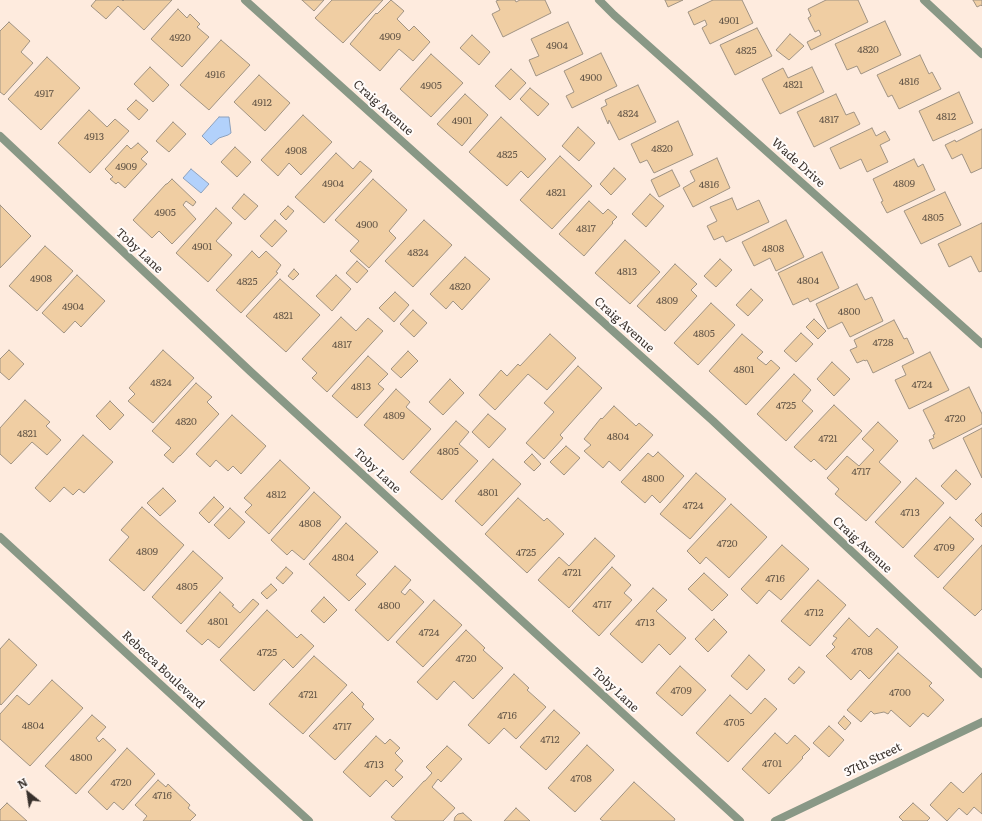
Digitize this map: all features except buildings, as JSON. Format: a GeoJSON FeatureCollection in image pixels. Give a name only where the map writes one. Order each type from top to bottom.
{"type":"FeatureCollection","features":[{"type":"Feature","properties":{"kind":"street","name":"Craig Avenue"},"geometry":{"type":"LineString","coordinates":[[245,0],[707,416],[982,674]]}},
{"type":"Feature","properties":{"kind":"street","name":"Wade Drive"},"geometry":{"type":"LineString","coordinates":[[599,0],[982,344]]}},
{"type":"Feature","properties":{"kind":"street"},"geometry":{"type":"LineString","coordinates":[[924,0],[982,54]]}},
{"type":"Feature","properties":{"kind":"street","name":"Toby Lane"},"geometry":{"type":"LineString","coordinates":[[0,136],[251,372],[740,821]]}},
{"type":"Feature","properties":{"kind":"street","name":"Rebecca Boulevard"},"geometry":{"type":"LineString","coordinates":[[0,537],[309,821]]}},
{"type":"Feature","properties":{"kind":"street","name":"37th Street"},"geometry":{"type":"LineString","coordinates":[[774,821],[982,722]]}},
{"type":"Feature","properties":{"kind":"water"},"geometry":{"type":"Polygon","coordinates":[[[219,117],[229,117],[231,133],[219,138],[211,145],[202,136],[219,117]]]}},
{"type":"Feature","properties":{"kind":"water"},"geometry":{"type":"Polygon","coordinates":[[[191,169],[209,184],[201,193],[183,178],[191,169]]]}}]}
